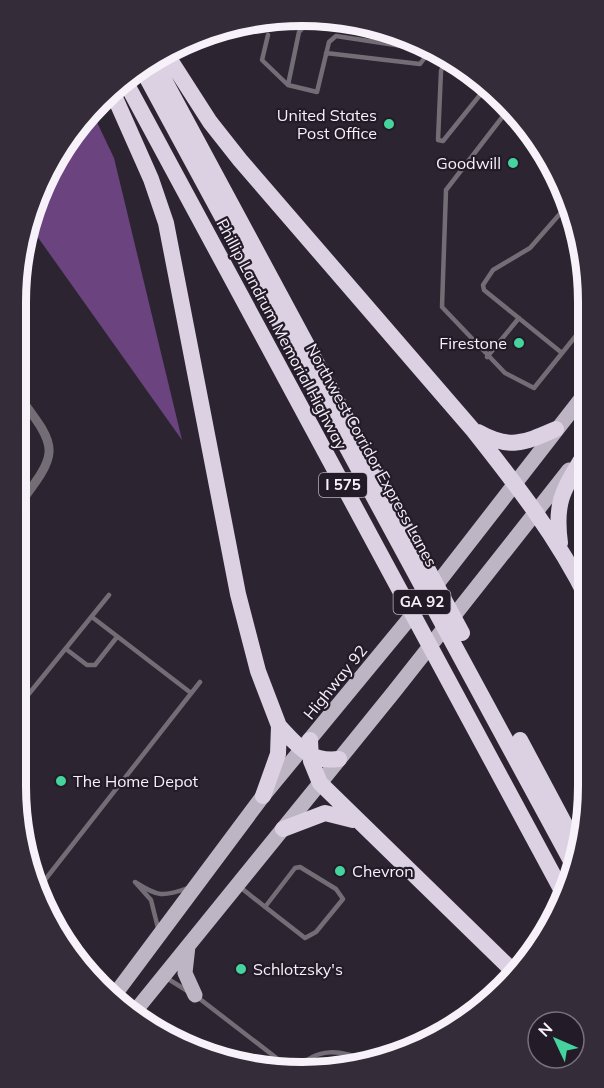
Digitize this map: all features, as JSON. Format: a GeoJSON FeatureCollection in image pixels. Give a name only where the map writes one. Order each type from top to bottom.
{"type":"FeatureCollection","features":[{"type":"Feature","properties":{"kind":"highway"},"geometry":{"type":"LineString","coordinates":[[170,60],[210,122],[240,160],[473,429],[561,550],[578,581]]}},
{"type":"Feature","properties":{"kind":"highway","name":"Phillip Landrum Memorial Highway"},"geometry":{"type":"LineString","coordinates":[[157,67],[573,840]]}},
{"type":"Feature","properties":{"kind":"highway","name":"Northwest Corridor Express Lanes"},"geometry":{"type":"LineString","coordinates":[[145,75],[569,858]]}},
{"type":"Feature","properties":{"kind":"highway","name":"Phillip Landrum Memorial Highway"},"geometry":{"type":"LineString","coordinates":[[128,88],[559,886]]}},
{"type":"Feature","properties":{"kind":"highway"},"geometry":{"type":"LineString","coordinates":[[115,98],[151,179],[166,224],[240,604],[258,671],[279,726],[278,754],[264,796]]}},
{"type":"Feature","properties":{"kind":"highway"},"geometry":{"type":"LineString","coordinates":[[473,429],[493,440],[510,444],[525,442],[556,429]]}},
{"type":"Feature","properties":{"kind":"highway"},"geometry":{"type":"LineString","coordinates":[[561,550],[557,516],[561,493],[578,464]]}},
{"type":"Feature","properties":{"kind":"highway"},"geometry":{"type":"LineString","coordinates":[[279,726],[307,749],[328,761],[339,759]]}},
{"type":"Feature","properties":{"kind":"highway"},"geometry":{"type":"LineString","coordinates":[[307,749],[320,783],[510,968]]}},
{"type":"Feature","properties":{"kind":"highway"},"geometry":{"type":"LineString","coordinates":[[284,829],[326,813],[343,815],[358,822]]}},
{"type":"Feature","properties":{"kind":"main road","name":"Highway 92"},"geometry":{"type":"LineString","coordinates":[[117,992],[264,796],[307,749],[578,402]]}},
{"type":"Feature","properties":{"kind":"main road","name":"GA 92"},"geometry":{"type":"LineString","coordinates":[[138,1008],[284,829],[578,460]]}},
{"type":"Feature","properties":{"kind":"main road"},"geometry":{"type":"LineString","coordinates":[[188,946],[185,972],[195,995]]}},
{"type":"Feature","properties":{"kind":"street"},"geometry":{"type":"LineString","coordinates":[[26,406],[42,427],[50,447],[45,468],[26,495]]}},
{"type":"Feature","properties":{"kind":"lane"},"geometry":{"type":"LineString","coordinates":[[288,86],[299,32],[305,26]]}},
{"type":"Feature","properties":{"kind":"lane"},"geometry":{"type":"LineString","coordinates":[[268,35],[262,60],[288,86],[317,92],[329,42],[336,36],[405,46]]}},
{"type":"Feature","properties":{"kind":"lane"},"geometry":{"type":"LineString","coordinates":[[326,53],[420,64],[425,55]]}},
{"type":"Feature","properties":{"kind":"lane"},"geometry":{"type":"LineString","coordinates":[[443,65],[441,70],[438,140],[443,141],[482,92]]}},
{"type":"Feature","properties":{"kind":"lane"},"geometry":{"type":"LineString","coordinates":[[505,114],[446,190],[442,307],[505,374],[534,388],[578,333]]}},
{"type":"Feature","properties":{"kind":"lane"},"geometry":{"type":"LineString","coordinates":[[562,353],[484,290],[483,285],[493,270],[530,248],[563,210]]}},
{"type":"Feature","properties":{"kind":"lane"},"geometry":{"type":"LineString","coordinates":[[487,357],[519,318]]}},
{"type":"Feature","properties":{"kind":"lane"},"geometry":{"type":"LineString","coordinates":[[26,698],[109,595]]}},
{"type":"Feature","properties":{"kind":"lane"},"geometry":{"type":"LineString","coordinates":[[92,617],[191,693]]}},
{"type":"Feature","properties":{"kind":"lane"},"geometry":{"type":"LineString","coordinates":[[66,649],[87,665],[95,665],[117,637]]}},
{"type":"Feature","properties":{"kind":"lane"},"geometry":{"type":"LineString","coordinates":[[43,882],[200,682]]}},
{"type":"Feature","properties":{"kind":"lane"},"geometry":{"type":"LineString","coordinates":[[238,885],[265,907],[305,938],[310,938],[343,899],[336,889],[300,867],[295,868],[265,907]]}},
{"type":"Feature","properties":{"kind":"lane"},"geometry":{"type":"LineString","coordinates":[[159,936],[151,900],[135,882],[155,895],[171,894],[196,884]]}},
{"type":"Feature","properties":{"kind":"lane"},"geometry":{"type":"LineString","coordinates":[[163,976],[195,995],[283,1062]]}},
{"type":"Feature","properties":{"kind":"lane"},"geometry":{"type":"LineString","coordinates":[[111,986],[128,978]]}},
{"type":"Feature","properties":{"kind":"lane"},"geometry":{"type":"LineString","coordinates":[[302,1062],[316,1053],[348,1053],[358,1057]]}},
{"type":"Feature","properties":{"kind":"shaded area"},"geometry":{"type":"Polygon","coordinates":[[[95,119],[114,158],[182,440],[34,232],[54,180],[72,148],[95,119]]]}},
{"type":"Feature","properties":{"kind":"place","name":"United States Post Office"},"geometry":{"type":"Point","coordinates":[389,124]}},
{"type":"Feature","properties":{"kind":"place","name":"Goodwill"},"geometry":{"type":"Point","coordinates":[513,163]}},
{"type":"Feature","properties":{"kind":"place","name":"Firestone"},"geometry":{"type":"Point","coordinates":[519,343]}},
{"type":"Feature","properties":{"kind":"place","name":"The Home Depot"},"geometry":{"type":"Point","coordinates":[61,781]}},
{"type":"Feature","properties":{"kind":"place","name":"Chevron"},"geometry":{"type":"Point","coordinates":[340,871]}},
{"type":"Feature","properties":{"kind":"place","name":"Schlotzsky's"},"geometry":{"type":"Point","coordinates":[241,969]}}]}
